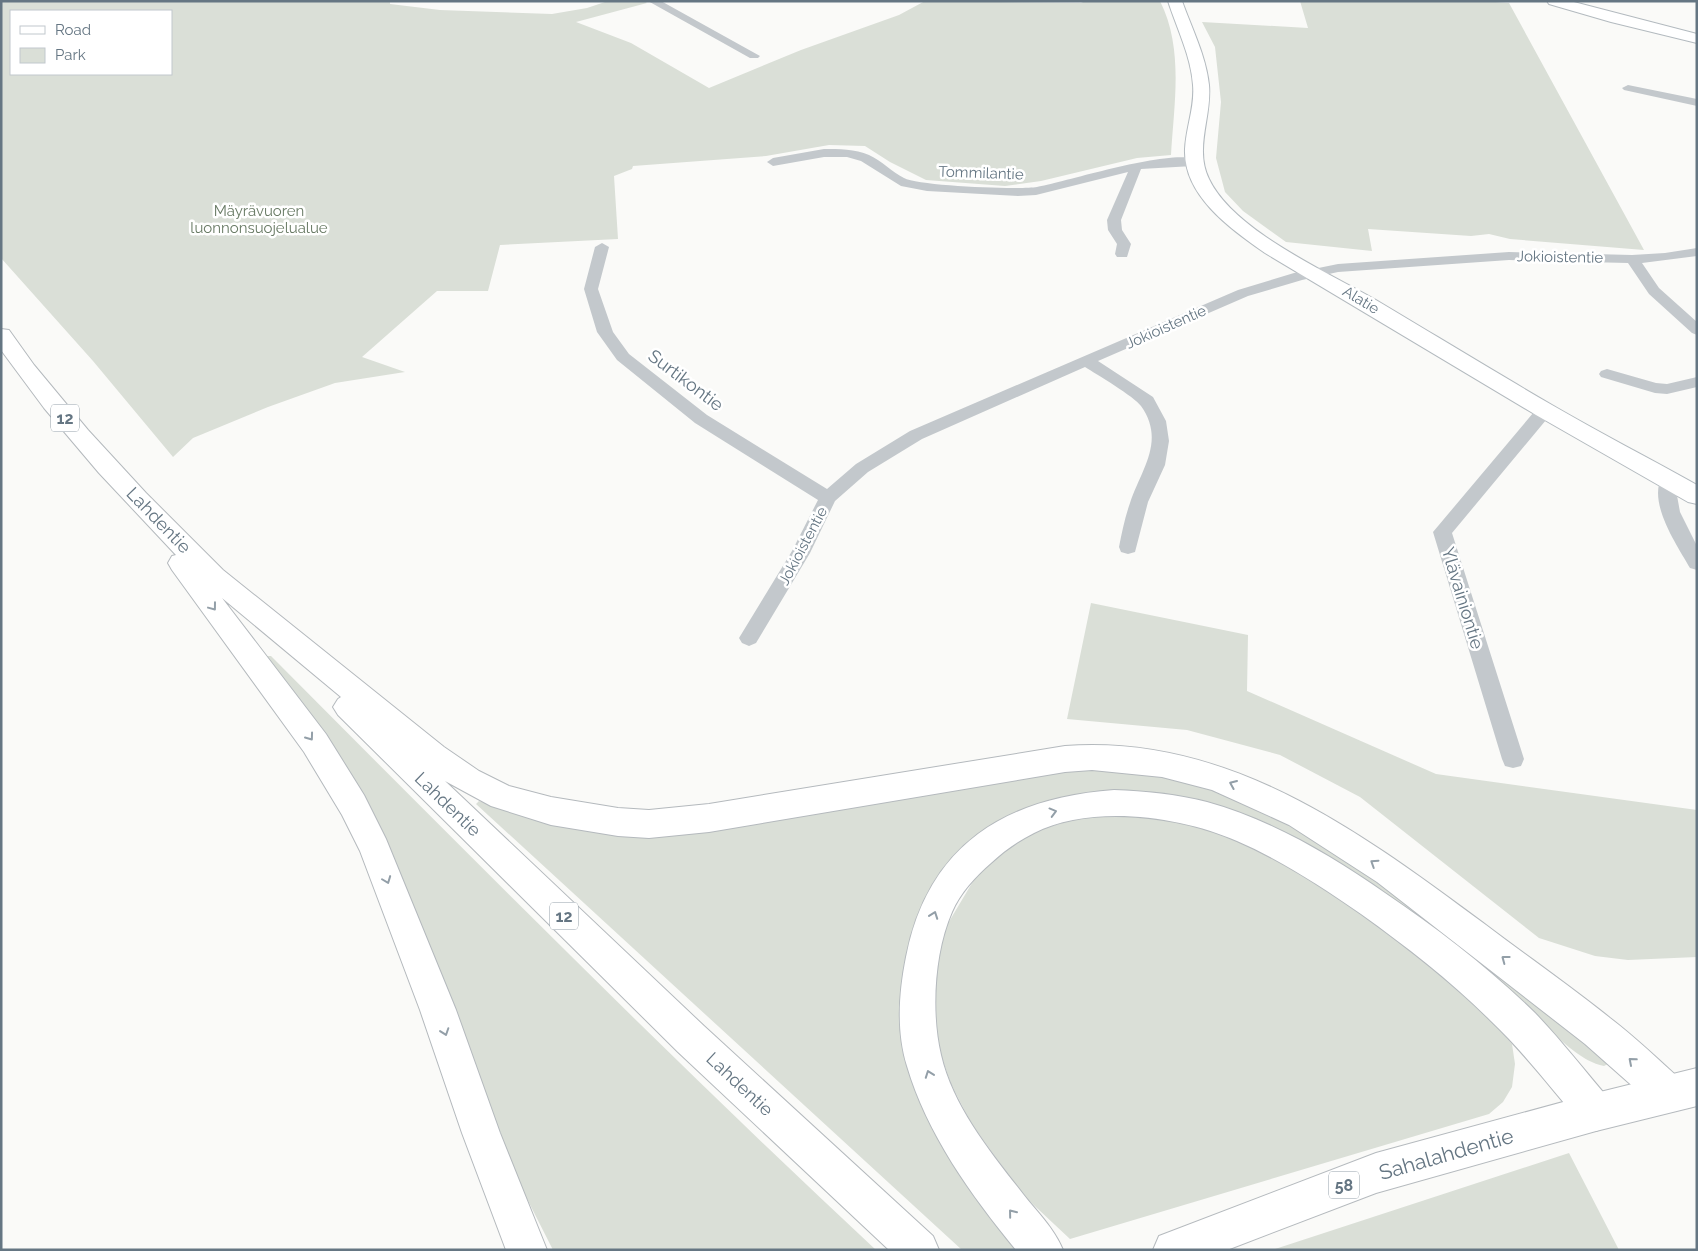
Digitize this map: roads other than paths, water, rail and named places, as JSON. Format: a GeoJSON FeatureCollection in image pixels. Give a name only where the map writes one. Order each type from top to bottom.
{"type":"FeatureCollection","features":[{"type":"Feature","properties":{"kind":"main road","name":"Alatie"},"geometry":{"type":"LineString","coordinates":[[1175,1],[1193,49],[1201,88],[1200,105],[1192,146],[1193,162],[1200,181],[1212,200],[1235,223],[1274,249],[1545,410],[1697,496]]}},
{"type":"Feature","properties":{"kind":"main road"},"geometry":{"type":"LineString","coordinates":[[1554,1],[1697,40]]}},
{"type":"Feature","properties":{"kind":"main road","name":"Lahdentie"},"geometry":{"type":"LineString","coordinates":[[1,335],[47,396],[92,449],[134,496],[214,577],[691,1039],[919,1250]]}},
{"type":"Feature","properties":{"kind":"main road"},"geometry":{"type":"LineString","coordinates":[[134,496],[198,588],[315,743],[353,804],[375,849],[438,1010],[481,1133],[527,1250]]}},
{"type":"Feature","properties":{"kind":"main road"},"geometry":{"type":"LineString","coordinates":[[214,577],[432,756],[468,780],[502,797],[551,811],[618,822],[649,824],[709,818],[1025,764],[1092,757],[1162,764],[1218,778],[1300,815],[1388,872],[1598,1031],[1683,1090]]}},
{"type":"Feature","properties":{"kind":"main road"},"geometry":{"type":"LineString","coordinates":[[1044,1250],[1003,1200],[970,1152],[936,1096],[925,1064],[917,997],[921,966],[928,936],[936,910],[951,882],[987,844],[1010,828],[1039,815],[1070,807],[1106,803],[1141,804],[1181,810],[1210,817],[1279,844],[1327,872],[1375,904],[1418,934],[1468,975],[1523,1027],[1596,1112]]}},
{"type":"Feature","properties":{"kind":"main road","name":"Sahalahdentie"},"geometry":{"type":"LineString","coordinates":[[1189,1243],[1376,1173],[1683,1090]]}},
{"type":"Feature","properties":{"kind":"street"},"geometry":{"type":"LineString","coordinates":[[653,1],[754,56]]}},
{"type":"Feature","properties":{"kind":"street"},"geometry":{"type":"LineString","coordinates":[[1628,88],[1697,103]]}},
{"type":"Feature","properties":{"kind":"street","name":"Tommilantie"},"geometry":{"type":"LineString","coordinates":[[773,162],[824,153],[846,153],[865,158],[901,182],[927,188],[1018,192],[1036,191],[1135,166],[1154,163],[1193,162]]}},
{"type":"Feature","properties":{"kind":"street"},"geometry":{"type":"LineString","coordinates":[[1122,254],[1124,244],[1115,230],[1114,220],[1134,173],[1135,166]]}},
{"type":"Feature","properties":{"kind":"street","name":"Surtikontie"},"geometry":{"type":"LineString","coordinates":[[602,247],[591,289],[605,332],[623,357],[701,419],[828,498]]}},
{"type":"Feature","properties":{"kind":"street","name":"Jokioistentie"},"geometry":{"type":"LineString","coordinates":[[749,638],[801,553],[828,498],[862,468],[916,435],[1243,293],[1338,268],[1509,256],[1632,259],[1665,257],[1697,252]]}},
{"type":"Feature","properties":{"kind":"street"},"geometry":{"type":"LineString","coordinates":[[1632,259],[1654,291],[1697,330]]}},
{"type":"Feature","properties":{"kind":"street"},"geometry":{"type":"LineString","coordinates":[[1087,361],[1147,401],[1158,421],[1160,441],[1156,465],[1139,502],[1128,547]]}},
{"type":"Feature","properties":{"kind":"street"},"geometry":{"type":"LineString","coordinates":[[1607,374],[1655,388],[1667,389],[1697,382]]}},
{"type":"Feature","properties":{"kind":"street","name":"Ylävainiontie"},"geometry":{"type":"LineString","coordinates":[[1513,759],[1442,532],[1545,410]]}},
{"type":"Feature","properties":{"kind":"street"},"geometry":{"type":"LineString","coordinates":[[1669,479],[1666,490],[1666,505],[1697,563]]}},
{"type":"Feature","properties":{"kind":"park label","name":"Mäyrävuoren luonnonsuojelualue"},"geometry":{"type":"Point","coordinates":[259,220]}}]}
